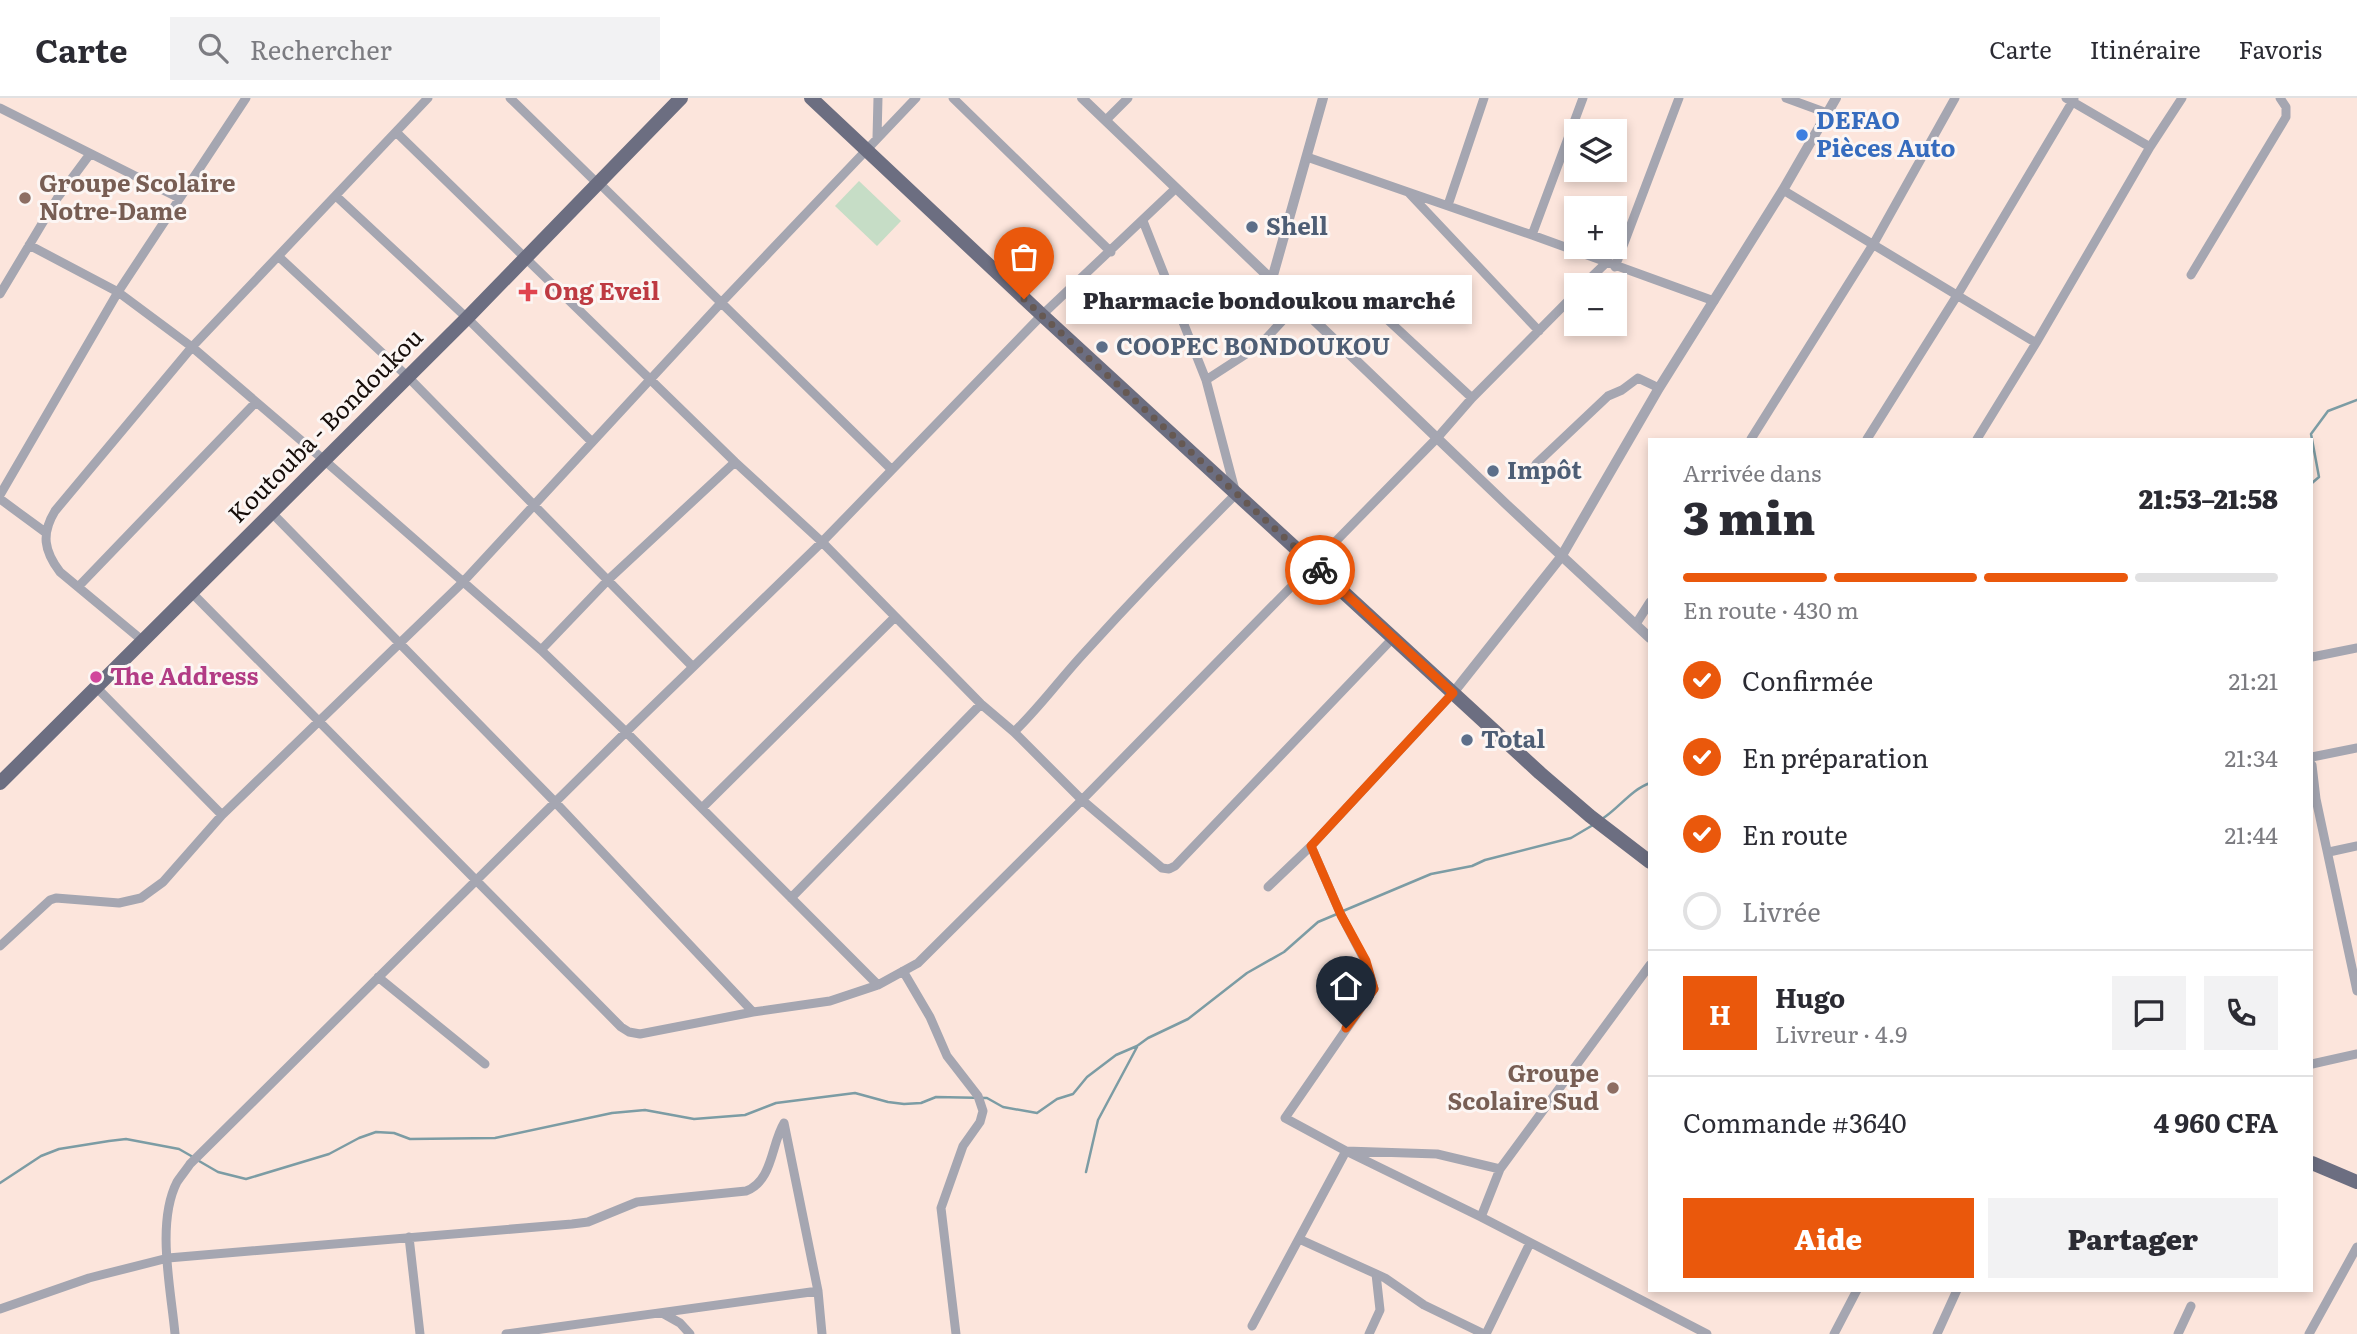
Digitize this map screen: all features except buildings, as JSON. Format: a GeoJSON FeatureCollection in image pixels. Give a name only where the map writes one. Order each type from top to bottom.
{"type":"FeatureCollection","features":[{"type":"Feature","properties":{"kind":"main road","name":"Koutouba - Bondoukou"},"geometry":{"type":"LineString","coordinates":[[3,775],[192,593],[467,318],[681,98]]}},
{"type":"Feature","properties":{"kind":"main road"},"geometry":{"type":"LineString","coordinates":[[811,98],[1042,315],[1453,693],[1590,816],[1648,860]]}},
{"type":"Feature","properties":{"kind":"main road"},"geometry":{"type":"LineString","coordinates":[[2313,1164],[2357,1182]]}},
{"type":"Feature","properties":{"kind":"street"},"geometry":{"type":"LineString","coordinates":[[45,532],[0,497],[118,292],[246,98]]}},
{"type":"Feature","properties":{"kind":"street"},"geometry":{"type":"LineString","coordinates":[[143,641],[60,572],[51,559],[45,532],[55,511],[192,347],[428,98]]}},
{"type":"Feature","properties":{"kind":"street"},"geometry":{"type":"LineString","coordinates":[[510,98],[891,469]]}},
{"type":"Feature","properties":{"kind":"street"},"geometry":{"type":"LineString","coordinates":[[877,138],[878,98]]}},
{"type":"Feature","properties":{"kind":"street"},"geometry":{"type":"LineString","coordinates":[[0,946],[55,898],[119,904],[141,898],[163,883],[222,815],[462,583],[720,304],[916,98]]}},
{"type":"Feature","properties":{"kind":"street"},"geometry":{"type":"LineString","coordinates":[[953,98],[1111,252]]}},
{"type":"Feature","properties":{"kind":"street"},"geometry":{"type":"LineString","coordinates":[[1082,98],[1561,557],[1648,636]]}},
{"type":"Feature","properties":{"kind":"street"},"geometry":{"type":"LineString","coordinates":[[1106,120],[1128,98]]}},
{"type":"Feature","properties":{"kind":"street"},"geometry":{"type":"LineString","coordinates":[[1272,279],[1323,98]]}},
{"type":"Feature","properties":{"kind":"street"},"geometry":{"type":"LineString","coordinates":[[1448,205],[1484,98]]}},
{"type":"Feature","properties":{"kind":"street"},"geometry":{"type":"LineString","coordinates":[[1532,235],[1583,98]]}},
{"type":"Feature","properties":{"kind":"street"},"geometry":{"type":"LineString","coordinates":[[1599,273],[1610,265],[1679,98]]}},
{"type":"Feature","properties":{"kind":"street"},"geometry":{"type":"LineString","coordinates":[[1786,98],[1827,113]]}},
{"type":"Feature","properties":{"kind":"street"},"geometry":{"type":"LineString","coordinates":[[1268,887],[1311,846],[1453,693],[1561,557],[1659,388],[1783,190],[1836,98]]}},
{"type":"Feature","properties":{"kind":"street"},"geometry":{"type":"LineString","coordinates":[[1752,438],[1874,243],[1955,98]]}},
{"type":"Feature","properties":{"kind":"street"},"geometry":{"type":"LineString","coordinates":[[1979,438],[2150,147],[2182,98]]}},
{"type":"Feature","properties":{"kind":"street"},"geometry":{"type":"LineString","coordinates":[[2191,275],[2286,117],[2286,107],[2280,98]]}},
{"type":"Feature","properties":{"kind":"street"},"geometry":{"type":"LineString","coordinates":[[1868,438],[1958,295],[2071,99],[2150,147]]}},
{"type":"Feature","properties":{"kind":"street"},"geometry":{"type":"LineString","coordinates":[[0,108],[179,198]]}},
{"type":"Feature","properties":{"kind":"street"},"geometry":{"type":"LineString","coordinates":[[396,132],[524,259],[821,541],[981,704],[1014,732],[1082,800],[1162,868],[1169,869],[1185,856],[1394,637]]}},
{"type":"Feature","properties":{"kind":"street"},"geometry":{"type":"LineString","coordinates":[[0,294],[58,197],[90,153]]}},
{"type":"Feature","properties":{"kind":"street"},"geometry":{"type":"LineString","coordinates":[[1307,157],[1714,301]]}},
{"type":"Feature","properties":{"kind":"street"},"geometry":{"type":"LineString","coordinates":[[175,1334],[167,1230],[171,1199],[178,1181],[190,1164],[821,541],[1042,315],[1175,189]]}},
{"type":"Feature","properties":{"kind":"street"},"geometry":{"type":"LineString","coordinates":[[1783,190],[2036,343]]}},
{"type":"Feature","properties":{"kind":"street"},"geometry":{"type":"LineString","coordinates":[[1407,191],[1539,331]]}},
{"type":"Feature","properties":{"kind":"street"},"geometry":{"type":"LineString","coordinates":[[336,196],[467,318],[592,442]]}},
{"type":"Feature","properties":{"kind":"street"},"geometry":{"type":"LineString","coordinates":[[1014,732],[1156,574],[1236,494],[1206,380],[1143,220]]}},
{"type":"Feature","properties":{"kind":"street"},"geometry":{"type":"LineString","coordinates":[[29,245],[118,292],[192,347],[324,460],[541,650],[878,985]]}},
{"type":"Feature","properties":{"kind":"street"},"geometry":{"type":"LineString","coordinates":[[278,256],[407,376],[693,667]]}},
{"type":"Feature","properties":{"kind":"street"},"geometry":{"type":"LineString","coordinates":[[1310,317],[1344,286],[1349,285],[1472,398]]}},
{"type":"Feature","properties":{"kind":"street"},"geometry":{"type":"LineString","coordinates":[[1206,380],[1260,345],[1297,305]]}},
{"type":"Feature","properties":{"kind":"street"},"geometry":{"type":"LineString","coordinates":[[192,593],[475,881],[629,1032],[640,1034],[753,1012],[830,1001],[878,985],[918,962],[1082,800],[1564,305]]}},
{"type":"Feature","properties":{"kind":"street"},"geometry":{"type":"LineString","coordinates":[[1536,464],[1608,396],[1638,378],[1659,388]]}},
{"type":"Feature","properties":{"kind":"street"},"geometry":{"type":"LineString","coordinates":[[78,587],[256,402]]}},
{"type":"Feature","properties":{"kind":"street"},"geometry":{"type":"LineString","coordinates":[[541,650],[609,579],[735,461]]}},
{"type":"Feature","properties":{"kind":"street"},"geometry":{"type":"LineString","coordinates":[[272,513],[555,802],[753,1012]]}},
{"type":"Feature","properties":{"kind":"street"},"geometry":{"type":"LineString","coordinates":[[1636,624],[1648,605]]}},
{"type":"Feature","properties":{"kind":"street"},"geometry":{"type":"LineString","coordinates":[[702,808],[895,617]]}},
{"type":"Feature","properties":{"kind":"street"},"geometry":{"type":"LineString","coordinates":[[2313,657],[2357,648]]}},
{"type":"Feature","properties":{"kind":"street"},"geometry":{"type":"LineString","coordinates":[[96,687],[222,815]]}},
{"type":"Feature","properties":{"kind":"street"},"geometry":{"type":"LineString","coordinates":[[791,898],[981,704]]}},
{"type":"Feature","properties":{"kind":"street"},"geometry":{"type":"LineString","coordinates":[[2313,757],[2357,748]]}},
{"type":"Feature","properties":{"kind":"street"},"geometry":{"type":"LineString","coordinates":[[2314,799],[2353,946],[2357,991]]}},
{"type":"Feature","properties":{"kind":"street"},"geometry":{"type":"LineString","coordinates":[[1311,846],[1341,915],[1366,961],[1374,989],[1285,1118],[1707,1334]]}},
{"type":"Feature","properties":{"kind":"street"},"geometry":{"type":"LineString","coordinates":[[2329,852],[2357,846]]}},
{"type":"Feature","properties":{"kind":"street"},"geometry":{"type":"LineString","coordinates":[[1481,1217],[1500,1170],[1648,968]]}},
{"type":"Feature","properties":{"kind":"street"},"geometry":{"type":"LineString","coordinates":[[903,971],[930,1017],[947,1056],[978,1096],[983,1111],[980,1122],[963,1146],[941,1208],[956,1334]]}},
{"type":"Feature","properties":{"kind":"street"},"geometry":{"type":"LineString","coordinates":[[378,977],[485,1064]]}},
{"type":"Feature","properties":{"kind":"street"},"geometry":{"type":"LineString","coordinates":[[2313,1065],[2357,1054]]}},
{"type":"Feature","properties":{"kind":"street"},"geometry":{"type":"LineString","coordinates":[[0,1309],[89,1278],[168,1258],[589,1222],[636,1202],[746,1191],[762,1180],[784,1123],[818,1291],[822,1334]]}},
{"type":"Feature","properties":{"kind":"street"},"geometry":{"type":"LineString","coordinates":[[1346,1151],[1437,1154],[1500,1170]]}},
{"type":"Feature","properties":{"kind":"street"},"geometry":{"type":"LineString","coordinates":[[1252,1326],[1346,1151]]}},
{"type":"Feature","properties":{"kind":"street"},"geometry":{"type":"LineString","coordinates":[[409,1237],[420,1334]]}},
{"type":"Feature","properties":{"kind":"street"},"geometry":{"type":"LineString","coordinates":[[1299,1239],[1376,1274],[1424,1305],[1485,1334],[1530,1243]]}},
{"type":"Feature","properties":{"kind":"street"},"geometry":{"type":"LineString","coordinates":[[2309,1334],[2357,1247]]}},
{"type":"Feature","properties":{"kind":"street"},"geometry":{"type":"LineString","coordinates":[[1369,1334],[1380,1310],[1376,1274]]}},
{"type":"Feature","properties":{"kind":"street"},"geometry":{"type":"LineString","coordinates":[[506,1334],[818,1291]]}},
{"type":"Feature","properties":{"kind":"street"},"geometry":{"type":"LineString","coordinates":[[1834,1334],[1856,1292]]}},
{"type":"Feature","properties":{"kind":"street"},"geometry":{"type":"LineString","coordinates":[[1937,1334],[1956,1292]]}},
{"type":"Feature","properties":{"kind":"street"},"geometry":{"type":"LineString","coordinates":[[2178,1334],[2191,1306]]}},
{"type":"Feature","properties":{"kind":"street"},"geometry":{"type":"LineString","coordinates":[[664,1314],[680,1323],[690,1334]]}},
{"type":"Feature","properties":{"kind":"green space"},"geometry":{"type":"Polygon","coordinates":[[[859,181],[901,221],[877,246],[835,206],[859,181]]]}},
{"type":"Feature","properties":{"kind":"waterway"},"geometry":{"type":"LineString","coordinates":[[2312,438],[2311,434],[2328,411],[2357,400]]}},
{"type":"Feature","properties":{"kind":"waterway"},"geometry":{"type":"LineString","coordinates":[[2313,445],[2319,477],[2313,482]]}},
{"type":"Feature","properties":{"kind":"waterway"},"geometry":{"type":"LineString","coordinates":[[1602,819],[1648,784]]}},
{"type":"Feature","properties":{"kind":"waterway"},"geometry":{"type":"LineString","coordinates":[[1343,911],[1431,874],[1472,866],[1485,860],[1571,838],[1593,825]]}},
{"type":"Feature","properties":{"kind":"waterway"},"geometry":{"type":"LineString","coordinates":[[199,1161],[218,1172],[246,1179],[329,1154],[376,1132],[394,1133],[410,1139],[495,1138],[612,1113],[645,1110],[694,1119],[745,1115],[776,1103],[855,1093],[904,1104],[921,1103],[936,1097],[987,1098],[1003,1107],[1037,1113],[1057,1099],[1073,1094],[1087,1077],[1116,1055],[1188,1019],[1247,973],[1284,952],[1318,922],[1337,914]]}},
{"type":"Feature","properties":{"kind":"waterway"},"geometry":{"type":"LineString","coordinates":[[1086,1172],[1098,1120],[1137,1047]]}},
{"type":"Feature","properties":{"kind":"waterway"},"geometry":{"type":"LineString","coordinates":[[0,1183],[41,1156],[59,1149],[109,1141],[126,1139],[179,1149],[193,1157]]}},
{"type":"Feature","properties":{"kind":"way so far"},"geometry":{"type":"LineString","coordinates":[[1024,299],[1320,570]]}},
{"type":"Feature","properties":{"kind":"place","name":"DEFAO Pièces Auto"},"geometry":{"type":"Point","coordinates":[1802,135]}},
{"type":"Feature","properties":{"kind":"place","name":"Groupe Scolaire Notre-Dame"},"geometry":{"type":"Point","coordinates":[25,198]}},
{"type":"Feature","properties":{"kind":"place","name":"Shell"},"geometry":{"type":"Point","coordinates":[1252,227]}},
{"type":"Feature","properties":{"kind":"place","name":"Ong Eveil"},"geometry":{"type":"Point","coordinates":[528,292]}},
{"type":"Feature","properties":{"kind":"place","name":"Pharmacie bondoukou marché"},"geometry":{"type":"Point","coordinates":[1024,299]}},
{"type":"Feature","properties":{"kind":"place","name":"COOPEC BONDOUKOU"},"geometry":{"type":"Point","coordinates":[1102,347]}},
{"type":"Feature","properties":{"kind":"place","name":"Impôt"},"geometry":{"type":"Point","coordinates":[1493,471]}},
{"type":"Feature","properties":{"kind":"place","name":"The Address"},"geometry":{"type":"Point","coordinates":[96,677]}},
{"type":"Feature","properties":{"kind":"place","name":"Total"},"geometry":{"type":"Point","coordinates":[1467,740]}},
{"type":"Feature","properties":{"kind":"place","name":"Groupe Scolaire Sud"},"geometry":{"type":"Point","coordinates":[1613,1088]}},
{"type":"Feature","properties":{"kind":"route"},"geometry":{"type":"LineString","coordinates":[[1320,570],[1453,693],[1311,846],[1341,915],[1366,961],[1374,989],[1346,1028]]}}]}
